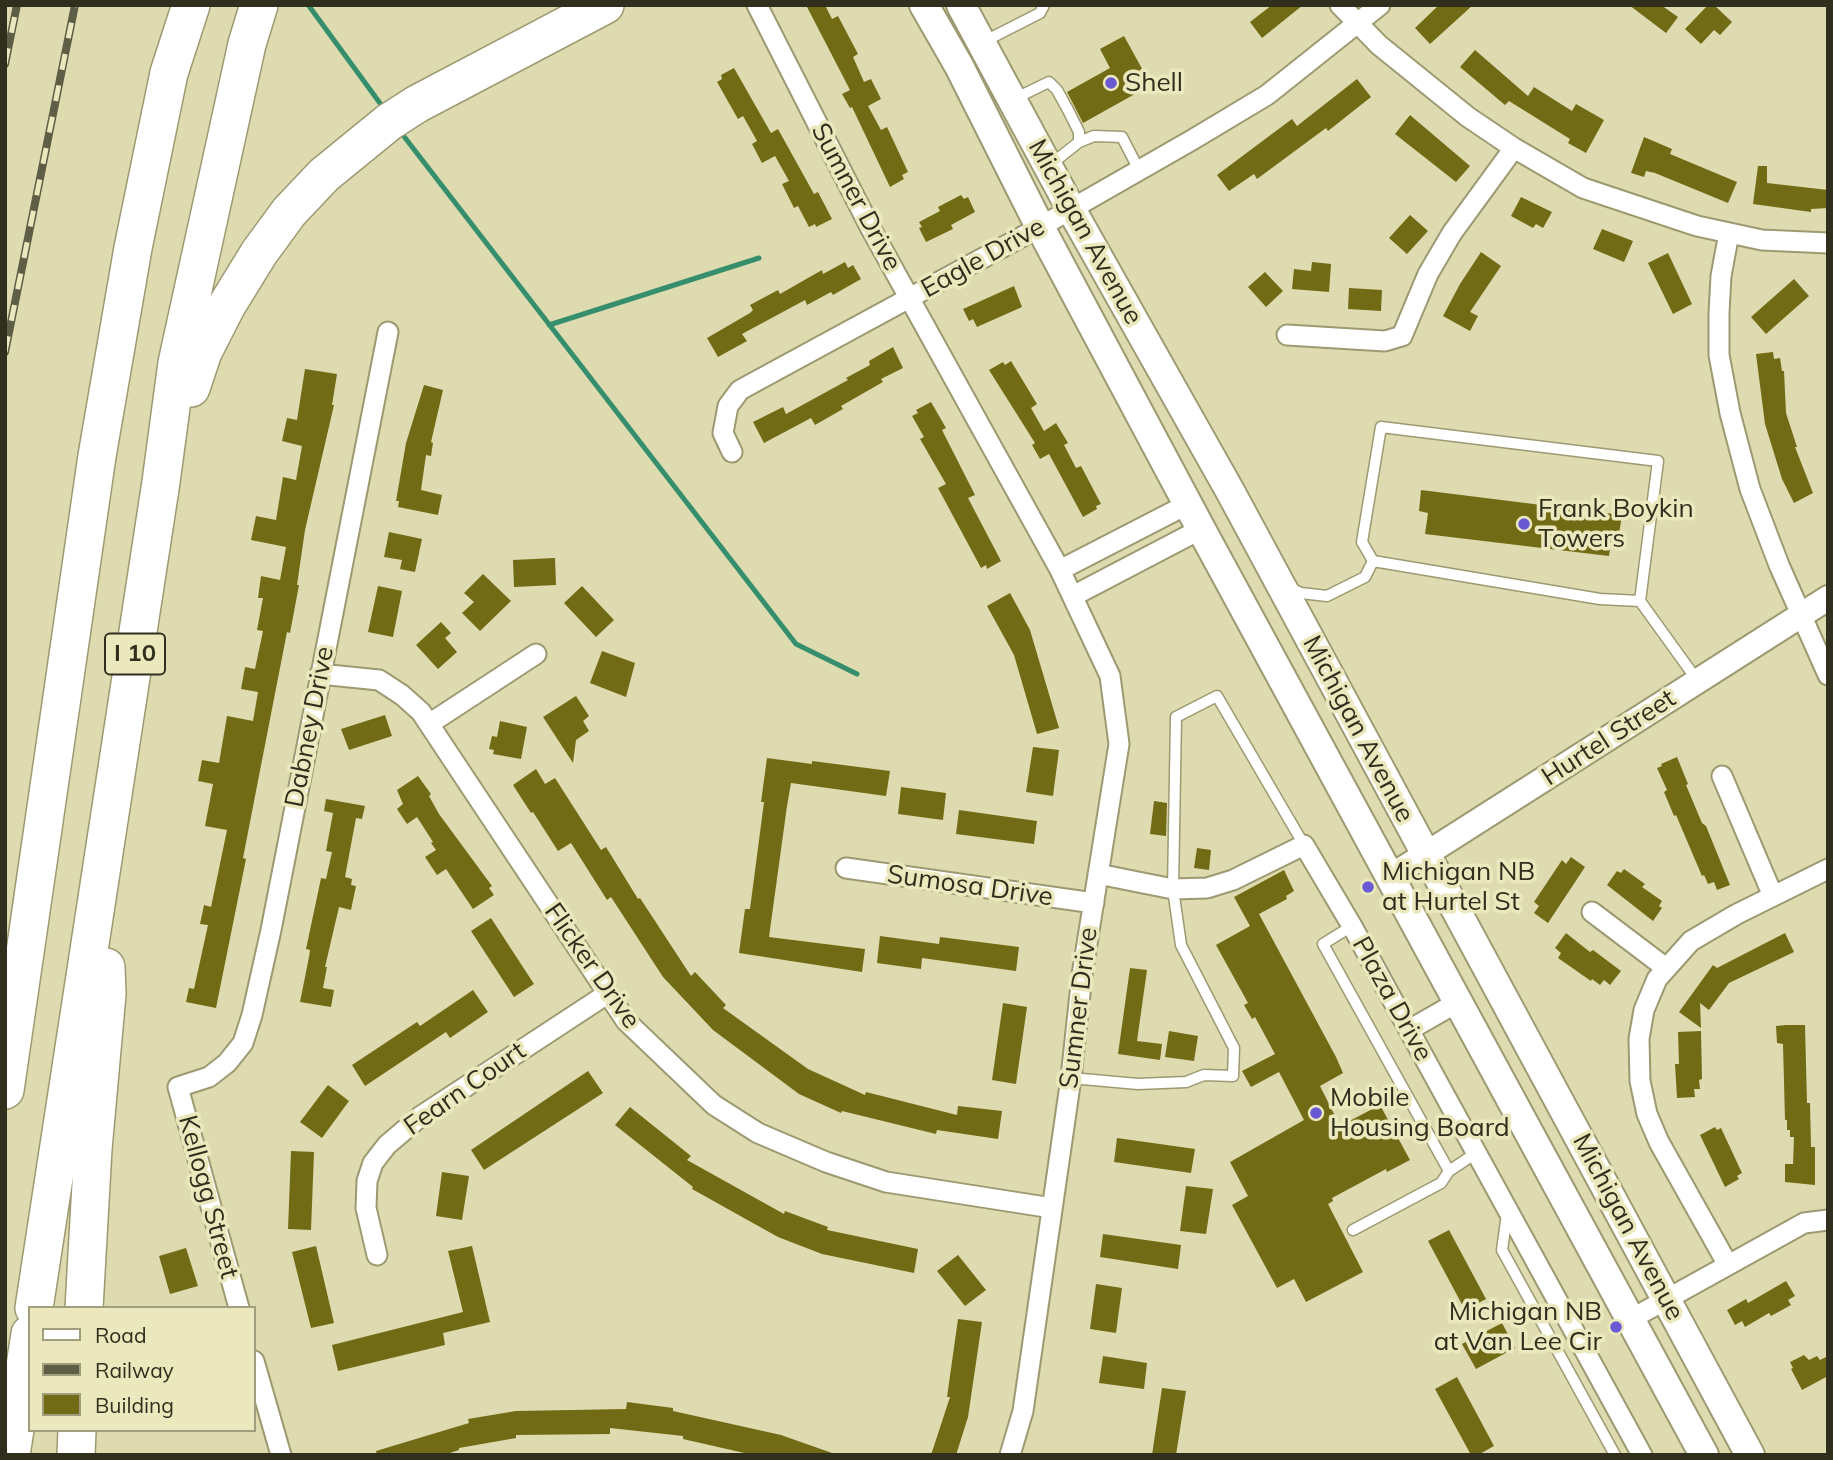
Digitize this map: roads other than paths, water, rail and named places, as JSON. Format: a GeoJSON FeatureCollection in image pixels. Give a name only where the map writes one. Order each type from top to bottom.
{"type":"FeatureCollection","features":[{"type":"Feature","properties":{"kind":"highway"},"geometry":{"type":"LineString","coordinates":[[169,73],[182,5]]}},
{"type":"Feature","properties":{"kind":"highway","name":"I 10"},"geometry":{"type":"LineString","coordinates":[[5,1090],[99,443],[133,248],[169,73],[191,5]]}},
{"type":"Feature","properties":{"kind":"highway","name":"I 10"},"geometry":{"type":"LineString","coordinates":[[34,1306],[177,363],[247,44],[259,5]]}},
{"type":"Feature","properties":{"kind":"highway"},"geometry":{"type":"LineString","coordinates":[[161,482],[203,352],[227,305],[259,253],[289,212],[324,175],[389,122],[417,104],[605,5]]}},
{"type":"Feature","properties":{"kind":"highway"},"geometry":{"type":"LineString","coordinates":[[5,946],[40,840]]}},
{"type":"Feature","properties":{"kind":"highway"},"geometry":{"type":"LineString","coordinates":[[84,1306],[93,1149],[107,994],[103,859]]}},
{"type":"Feature","properties":{"kind":"highway"},"geometry":{"type":"LineString","coordinates":[[11,1455],[28,1347]]}},
{"type":"Feature","properties":{"kind":"highway"},"geometry":{"type":"LineString","coordinates":[[76,1432],[76,1455]]}},
{"type":"Feature","properties":{"kind":"main road","name":"Michigan Avenue"},"geometry":{"type":"LineString","coordinates":[[924,5],[959,66],[1040,227],[1201,529],[1704,1455]]}},
{"type":"Feature","properties":{"kind":"main road","name":"Michigan Avenue"},"geometry":{"type":"LineString","coordinates":[[961,5],[1071,209],[1230,491],[1750,1455]]}},
{"type":"Feature","properties":{"kind":"street","name":"Sumner Drive"},"geometry":{"type":"LineString","coordinates":[[757,5],[870,227],[1060,570],[1110,676],[1119,744],[1082,975],[1071,1078],[1023,1411],[1010,1455]]}},
{"type":"Feature","properties":{"kind":"street"},"geometry":{"type":"LineString","coordinates":[[1340,5],[1379,45],[1468,117],[1514,148],[1583,188],[1697,226],[1762,240],[1828,243]]}},
{"type":"Feature","properties":{"kind":"street","name":"Eagle Drive"},"geometry":{"type":"LineString","coordinates":[[732,452],[723,433],[727,406],[740,390],[1040,227],[1267,95],[1380,5]]}},
{"type":"Feature","properties":{"kind":"street"},"geometry":{"type":"LineString","coordinates":[[1287,335],[1385,341],[1402,336],[1428,274],[1452,233],[1514,148]]}},
{"type":"Feature","properties":{"kind":"street"},"geometry":{"type":"LineString","coordinates":[[1729,233],[1718,313],[1720,355],[1726,390],[1747,480],[1779,565],[1828,675]]}},
{"type":"Feature","properties":{"kind":"street","name":"Dabney Drive"},"geometry":{"type":"LineString","coordinates":[[178,1087],[209,1077],[227,1063],[243,1043],[252,1015],[388,332]]}},
{"type":"Feature","properties":{"kind":"street"},"geometry":{"type":"LineString","coordinates":[[1060,570],[1188,504]]}},
{"type":"Feature","properties":{"kind":"street"},"geometry":{"type":"LineString","coordinates":[[1073,596],[1201,529]]}},
{"type":"Feature","properties":{"kind":"street","name":"Hurtel Street"},"geometry":{"type":"LineString","coordinates":[[1390,877],[1828,598]]}},
{"type":"Feature","properties":{"kind":"street"},"geometry":{"type":"LineString","coordinates":[[429,724],[536,654]]}},
{"type":"Feature","properties":{"kind":"street","name":"Flicker Drive"},"geometry":{"type":"LineString","coordinates":[[320,674],[379,680],[421,712],[626,1021],[714,1105],[758,1133],[826,1162],[886,1182],[1052,1208]]}},
{"type":"Feature","properties":{"kind":"street"},"geometry":{"type":"LineString","coordinates":[[1722,776],[1773,896]]}},
{"type":"Feature","properties":{"kind":"street"},"geometry":{"type":"LineString","coordinates":[[1098,874],[1173,889],[1207,888],[1233,880],[1304,845]]}},
{"type":"Feature","properties":{"kind":"street","name":"Plaza Drive"},"geometry":{"type":"LineString","coordinates":[[1304,845],[1352,926],[1642,1455]]}},
{"type":"Feature","properties":{"kind":"street","name":"Sumosa Drive"},"geometry":{"type":"LineString","coordinates":[[846,868],[1094,903]]}},
{"type":"Feature","properties":{"kind":"street"},"geometry":{"type":"LineString","coordinates":[[1728,1265],[1659,1142],[1647,1114],[1640,1081],[1639,1039],[1644,1010],[1657,979],[1691,941],[1828,869]]}},
{"type":"Feature","properties":{"kind":"street"},"geometry":{"type":"LineString","coordinates":[[1592,912],[1667,968]]}},
{"type":"Feature","properties":{"kind":"street","name":"Fearn Court"},"geometry":{"type":"LineString","coordinates":[[377,1255],[366,1208],[367,1181],[373,1163],[387,1145],[421,1116],[607,994]]}},
{"type":"Feature","properties":{"kind":"street"},"geometry":{"type":"LineString","coordinates":[[1409,1030],[1458,1002]]}},
{"type":"Feature","properties":{"kind":"street","name":"Kellogg Street"},"geometry":{"type":"LineString","coordinates":[[178,1087],[238,1306]]}},
{"type":"Feature","properties":{"kind":"street"},"geometry":{"type":"LineString","coordinates":[[1631,1319],[1804,1223],[1828,1220]]}},
{"type":"Feature","properties":{"kind":"street"},"geometry":{"type":"LineString","coordinates":[[256,1368],[281,1455]]}},
{"type":"Feature","properties":{"kind":"lane"},"geometry":{"type":"LineString","coordinates":[[981,42],[1040,13],[1044,5]]}},
{"type":"Feature","properties":{"kind":"lane"},"geometry":{"type":"LineString","coordinates":[[1012,100],[1049,82],[1057,90],[1079,132],[1079,142]]}},
{"type":"Feature","properties":{"kind":"lane"},"geometry":{"type":"LineString","coordinates":[[1048,166],[1079,142],[1094,136],[1122,137],[1139,170]]}},
{"type":"Feature","properties":{"kind":"lane"},"geometry":{"type":"LineString","coordinates":[[1373,561],[1362,542],[1381,427],[1658,461],[1640,601],[1697,681]]}},
{"type":"Feature","properties":{"kind":"lane"},"geometry":{"type":"LineString","coordinates":[[1280,584],[1301,593],[1326,596],[1365,577],[1373,561]]}},
{"type":"Feature","properties":{"kind":"lane"},"geometry":{"type":"LineString","coordinates":[[1373,561],[1600,598],[1640,601]]}},
{"type":"Feature","properties":{"kind":"lane"},"geometry":{"type":"LineString","coordinates":[[1071,1078],[1138,1084],[1186,1082],[1204,1075],[1233,1076],[1234,1048],[1181,945],[1173,889],[1175,717],[1217,696],[1304,845]]}},
{"type":"Feature","properties":{"kind":"lane"},"geometry":{"type":"LineString","coordinates":[[1352,926],[1323,944],[1449,1171]]}},
{"type":"Feature","properties":{"kind":"lane"},"geometry":{"type":"LineString","coordinates":[[1353,1230],[1440,1182],[1449,1171],[1476,1153]]}},
{"type":"Feature","properties":{"kind":"lane"},"geometry":{"type":"LineString","coordinates":[[1508,1210],[1502,1250],[1615,1455]]}},
{"type":"Feature","properties":{"kind":"waterway"},"geometry":{"type":"LineString","coordinates":[[309,6],[385,110]]}},
{"type":"Feature","properties":{"kind":"waterway"},"geometry":{"type":"LineString","coordinates":[[399,130],[796,644],[857,674]]}},
{"type":"Feature","properties":{"kind":"waterway"},"geometry":{"type":"LineString","coordinates":[[549,325],[759,258]]}},
{"type":"Feature","properties":{"kind":"railway"},"geometry":{"type":"LineString","coordinates":[[5,64],[17,5]]}},
{"type":"Feature","properties":{"kind":"railway"},"geometry":{"type":"LineString","coordinates":[[5,352],[75,5]]}},
{"type":"Feature","properties":{"kind":"place","name":"Shell"},"geometry":{"type":"Point","coordinates":[1111,83]}},
{"type":"Feature","properties":{"kind":"place","name":"Frank Boykin Towers"},"geometry":{"type":"Point","coordinates":[1524,524]}},
{"type":"Feature","properties":{"kind":"place","name":"Michigan NB at Hurtel St"},"geometry":{"type":"Point","coordinates":[1368,887]}},
{"type":"Feature","properties":{"kind":"place","name":"Mobile Housing Board"},"geometry":{"type":"Point","coordinates":[1316,1113]}},
{"type":"Feature","properties":{"kind":"place","name":"Michigan NB at Van Lee Cir"},"geometry":{"type":"Point","coordinates":[1616,1327]}}]}
